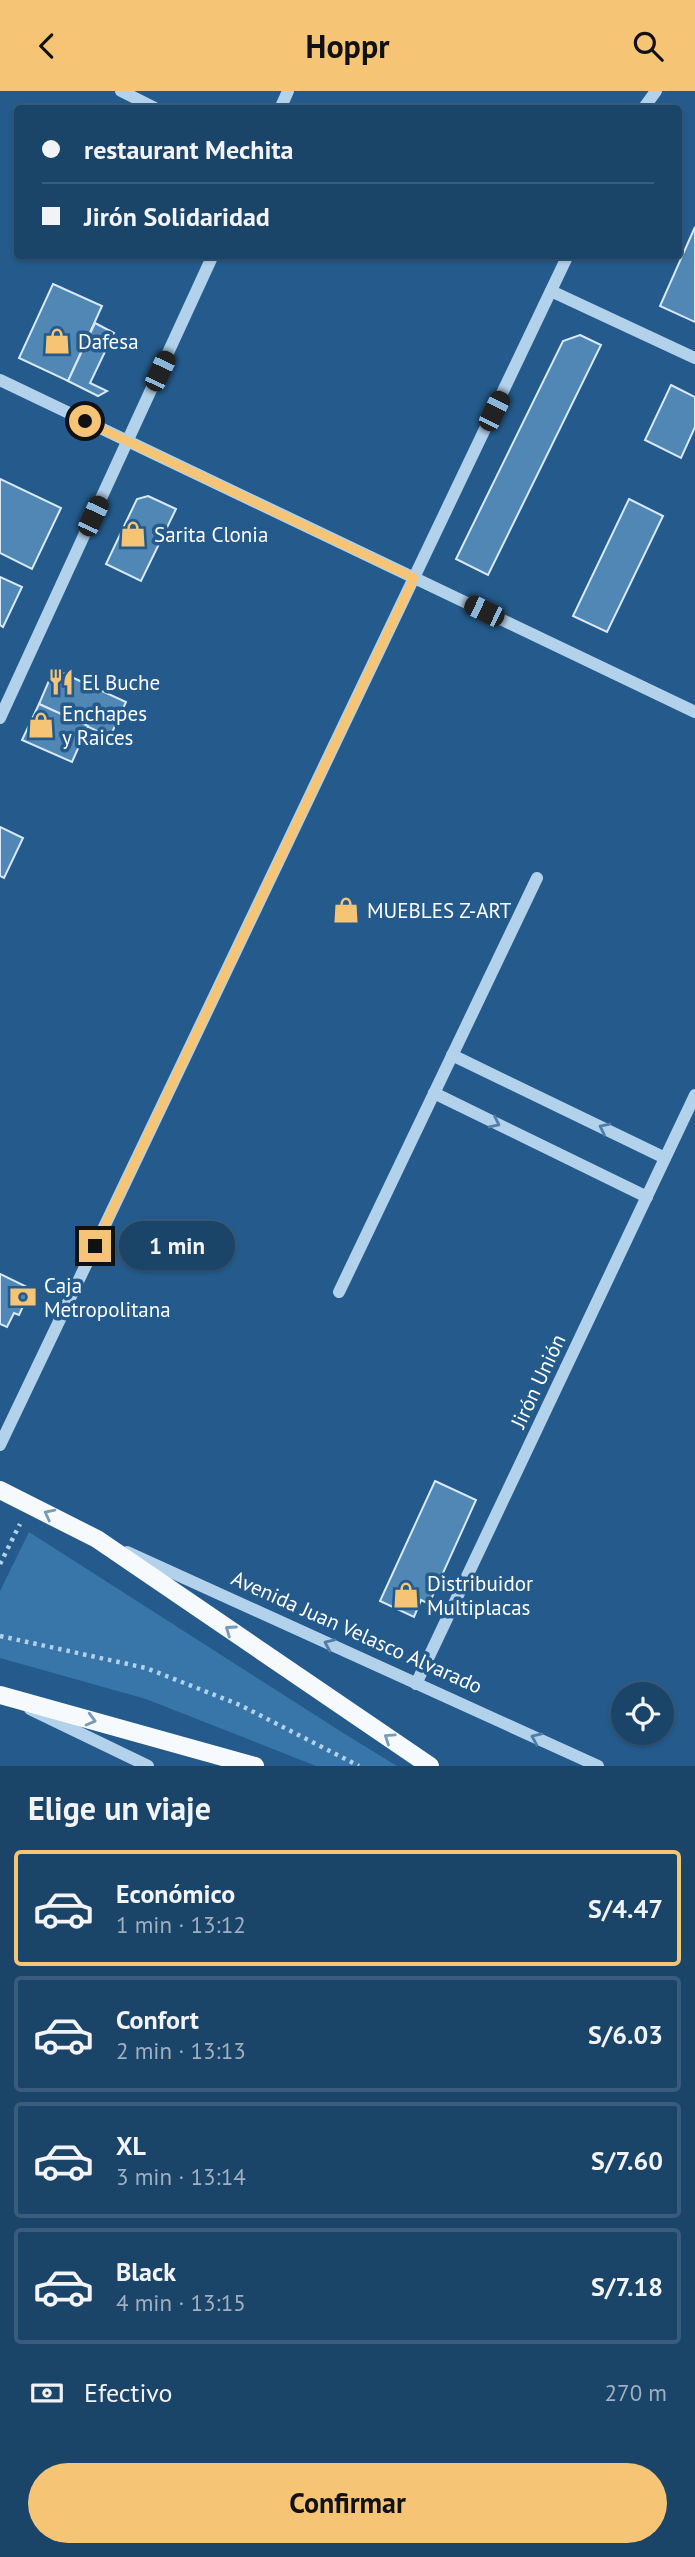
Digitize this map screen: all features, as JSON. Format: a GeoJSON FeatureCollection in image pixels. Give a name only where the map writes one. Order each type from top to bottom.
{"type":"FeatureCollection","features":[{"type":"Feature","properties":{"kind":"main road","name":"Avenida Juan Velasco Alvarado"},"geometry":{"type":"LineString","coordinates":[[0,1490],[97,1539],[430,1766]]}},
{"type":"Feature","properties":{"kind":"main road"},"geometry":{"type":"LineString","coordinates":[[1,1695],[255,1766]]}},
{"type":"Feature","properties":{"kind":"street"},"geometry":{"type":"LineString","coordinates":[[121,91],[149,105]]}},
{"type":"Feature","properties":{"kind":"street"},"geometry":{"type":"LineString","coordinates":[[0,718],[211,259]]}},
{"type":"Feature","properties":{"kind":"street"},"geometry":{"type":"LineString","coordinates":[[0,1445],[566,259]]}},
{"type":"Feature","properties":{"kind":"street"},"geometry":{"type":"LineString","coordinates":[[551,292],[695,358]]}},
{"type":"Feature","properties":{"kind":"street"},"geometry":{"type":"LineString","coordinates":[[0,380],[695,712]]}},
{"type":"Feature","properties":{"kind":"street"},"geometry":{"type":"LineString","coordinates":[[339,1293],[537,878]]}},
{"type":"Feature","properties":{"kind":"street"},"geometry":{"type":"LineString","coordinates":[[452,1055],[665,1158]]}},
{"type":"Feature","properties":{"kind":"street"},"geometry":{"type":"LineString","coordinates":[[434,1093],[647,1196]]}},
{"type":"Feature","properties":{"kind":"street","name":"Jirón Unión"},"geometry":{"type":"LineString","coordinates":[[416,1684],[695,1095]]}},
{"type":"Feature","properties":{"kind":"street","name":"Avenida Juan Velasco Alvarado"},"geometry":{"type":"LineString","coordinates":[[97,1539],[598,1766]]}},
{"type":"Feature","properties":{"kind":"street"},"geometry":{"type":"LineString","coordinates":[[1,1695],[148,1766]]}},
{"type":"Feature","properties":{"kind":"path"},"geometry":{"type":"LineString","coordinates":[[0,1564],[30,1505]]}},
{"type":"Feature","properties":{"kind":"path"},"geometry":{"type":"LineString","coordinates":[[0,1636],[146,1668],[240,1705],[359,1766]]}},
{"type":"Feature","properties":{"kind":"shaded area"},"geometry":{"type":"Polygon","coordinates":[[[29,1532],[397,1766],[316,1766],[146,1699],[0,1658],[0,1591],[29,1532]]]}},
{"type":"Feature","properties":{"kind":"building"},"geometry":{"type":"Polygon","coordinates":[[[695,227],[695,322],[660,306],[695,227]]]}},
{"type":"Feature","properties":{"kind":"building","name":"Dafesa"},"geometry":{"type":"Polygon","coordinates":[[[53,284],[102,306],[68,381],[19,358],[53,284]]]}},
{"type":"Feature","properties":{"kind":"building"},"geometry":{"type":"Polygon","coordinates":[[[95,323],[114,333],[90,383],[107,391],[98,396],[68,381],[95,323]]]}},
{"type":"Feature","properties":{"kind":"building"},"geometry":{"type":"Polygon","coordinates":[[[580,335],[601,345],[488,575],[456,559],[563,341],[580,335]]]}},
{"type":"Feature","properties":{"kind":"building"},"geometry":{"type":"Polygon","coordinates":[[[671,385],[695,397],[695,427],[681,458],[645,440],[671,385]]]}},
{"type":"Feature","properties":{"kind":"building"},"geometry":{"type":"Polygon","coordinates":[[[0,479],[61,508],[32,569],[0,553],[0,479]]]}},
{"type":"Feature","properties":{"kind":"building"},"geometry":{"type":"Polygon","coordinates":[[[148,496],[176,509],[141,581],[106,564],[137,499],[148,496]]]}},
{"type":"Feature","properties":{"kind":"building"},"geometry":{"type":"Polygon","coordinates":[[[629,499],[663,516],[607,632],[573,616],[629,499]]]}},
{"type":"Feature","properties":{"kind":"building"},"geometry":{"type":"Polygon","coordinates":[[[0,577],[22,587],[3,627],[0,625],[0,577]]]}},
{"type":"Feature","properties":{"kind":"building"},"geometry":{"type":"Polygon","coordinates":[[[54,669],[126,702],[110,737],[39,704],[54,669]]]}},
{"type":"Feature","properties":{"kind":"building"},"geometry":{"type":"Polygon","coordinates":[[[39,704],[88,726],[72,762],[22,740],[39,704]]]}},
{"type":"Feature","properties":{"kind":"building"},"geometry":{"type":"Polygon","coordinates":[[[0,827],[23,838],[4,878],[0,876],[0,827]]]}},
{"type":"Feature","properties":{"kind":"building"},"geometry":{"type":"Polygon","coordinates":[[[0,1274],[31,1289],[19,1315],[14,1313],[7,1327],[0,1324],[0,1274]]]}},
{"type":"Feature","properties":{"kind":"building"},"geometry":{"type":"Polygon","coordinates":[[[435,1481],[476,1500],[429,1604],[421,1600],[414,1617],[380,1601],[435,1481]]]}},
{"type":"Feature","properties":{"kind":"place","name":"Dafesa"},"geometry":{"type":"Point","coordinates":[57,341]}},
{"type":"Feature","properties":{"kind":"place","name":"Sarita Clonia"},"geometry":{"type":"Point","coordinates":[133,534]}},
{"type":"Feature","properties":{"kind":"place","name":"El Buche"},"geometry":{"type":"Point","coordinates":[61,682]}},
{"type":"Feature","properties":{"kind":"place","name":"Enchapes y Raices"},"geometry":{"type":"Point","coordinates":[41,725]}},
{"type":"Feature","properties":{"kind":"place","name":"MUEBLES Z-ART"},"geometry":{"type":"Point","coordinates":[346,910]}},
{"type":"Feature","properties":{"kind":"place","name":"Caja Metropolitana"},"geometry":{"type":"Point","coordinates":[23,1297]}},
{"type":"Feature","properties":{"kind":"place","name":"Distribuidor Multiplacas"},"geometry":{"type":"Point","coordinates":[406,1595]}},
{"type":"Feature","properties":{"kind":"route"},"geometry":{"type":"LineString","coordinates":[[85,421],[414,578],[95,1246]]}}]}
